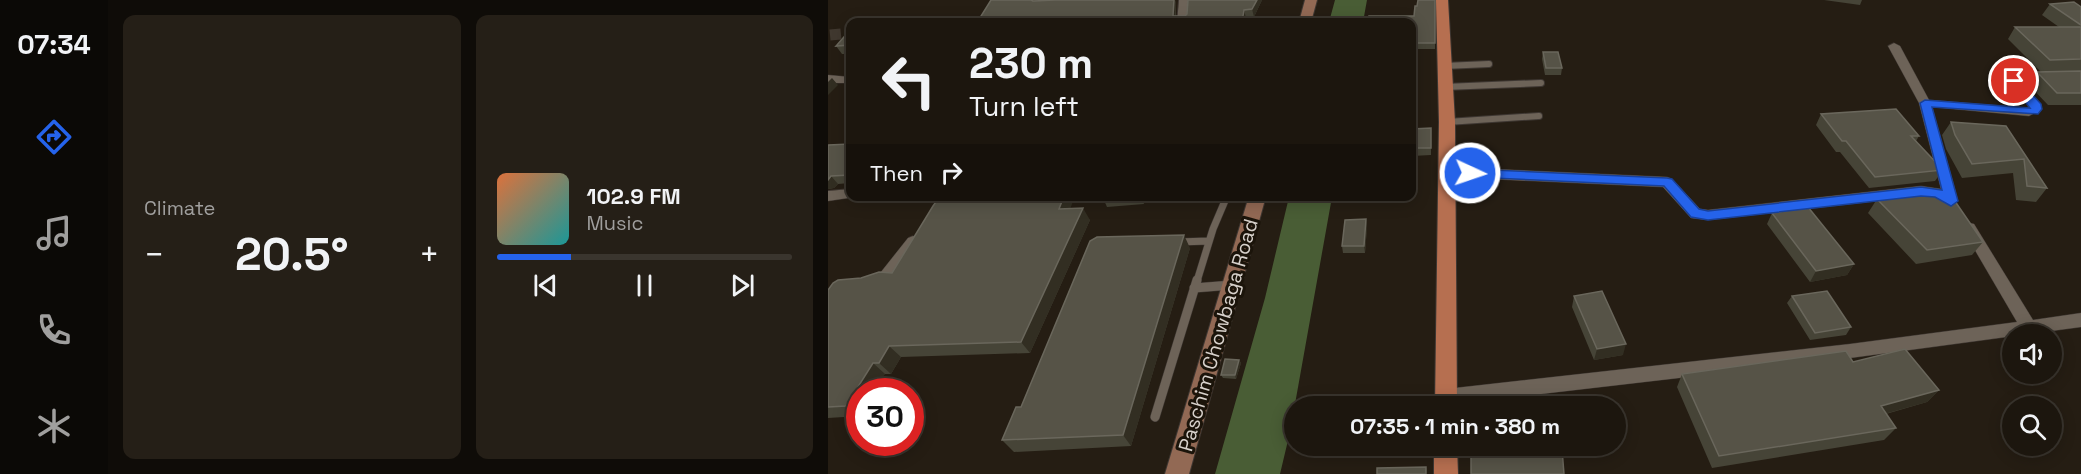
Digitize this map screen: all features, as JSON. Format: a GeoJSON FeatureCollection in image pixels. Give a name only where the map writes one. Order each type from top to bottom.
{"type":"FeatureCollection","features":[{"type":"Feature","properties":{"kind":"main road"},"geometry":{"type":"LineString","coordinates":[[1442,0],[1447,122],[1446,396]]}},
{"type":"Feature","properties":{"kind":"main road"},"geometry":{"type":"LineString","coordinates":[[1446,456],[1446,474]]}},
{"type":"Feature","properties":{"kind":"street"},"geometry":{"type":"LineString","coordinates":[[1182,18],[1184,0]]}},
{"type":"Feature","properties":{"kind":"street"},"geometry":{"type":"LineString","coordinates":[[1306,18],[1311,0]]}},
{"type":"Feature","properties":{"kind":"street"},"geometry":{"type":"LineString","coordinates":[[1894,46],[1925,103],[1951,201]]}},
{"type":"Feature","properties":{"kind":"street"},"geometry":{"type":"LineString","coordinates":[[1925,103],[2034,111],[2035,104],[2016,84],[2015,79],[2081,76]]}},
{"type":"Feature","properties":{"kind":"street"},"geometry":{"type":"LineString","coordinates":[[828,79],[846,80]]}},
{"type":"Feature","properties":{"kind":"street"},"geometry":{"type":"LineString","coordinates":[[1447,172],[1667,182],[1695,214],[1708,215],[1921,191],[1938,193],[1951,201],[1963,216],[2027,324]]}},
{"type":"Feature","properties":{"kind":"street"},"geometry":{"type":"LineString","coordinates":[[828,196],[846,194]]}},
{"type":"Feature","properties":{"kind":"street","name":"Paschim Chowbaga Road"},"geometry":{"type":"LineString","coordinates":[[1177,474],[1257,201]]}},
{"type":"Feature","properties":{"kind":"street"},"geometry":{"type":"LineString","coordinates":[[853,281],[876,280],[887,276],[921,232]]}},
{"type":"Feature","properties":{"kind":"street"},"geometry":{"type":"LineString","coordinates":[[2046,324],[2081,320]]}},
{"type":"Feature","properties":{"kind":"street"},"geometry":{"type":"LineString","coordinates":[[1494,396],[2002,330]]}},
{"type":"Feature","properties":{"kind":"lane"},"geometry":{"type":"LineString","coordinates":[[1444,66],[1489,64]]}},
{"type":"Feature","properties":{"kind":"lane"},"geometry":{"type":"LineString","coordinates":[[1445,87],[1540,83]]}},
{"type":"Feature","properties":{"kind":"lane"},"geometry":{"type":"LineString","coordinates":[[1447,122],[1539,116]]}},
{"type":"Feature","properties":{"kind":"lane"},"geometry":{"type":"LineString","coordinates":[[1155,417],[1209,241],[1225,201]]}},
{"type":"Feature","properties":{"kind":"lane"},"geometry":{"type":"LineString","coordinates":[[1174,242],[1209,241]]}},
{"type":"Feature","properties":{"kind":"lane"},"geometry":{"type":"LineString","coordinates":[[1194,288],[1233,285]]}},
{"type":"Feature","properties":{"kind":"shaded area"},"geometry":{"type":"Polygon","coordinates":[[[1335,0],[1367,0],[1364,18],[1330,18],[1335,0]]]}},
{"type":"Feature","properties":{"kind":"shaded area"},"geometry":{"type":"Polygon","coordinates":[[[1288,201],[1331,201],[1296,396],[1284,396],[1284,456],[1280,474],[1215,474],[1265,298],[1288,201]]]}},
{"type":"Feature","properties":{"kind":"building"},"geometry":{"type":"Polygon","coordinates":[[[991,0],[1174,0],[1173,16],[1185,16],[1188,0],[1257,0],[1252,9],[1244,10],[1243,18],[980,18],[991,0]]]}},
{"type":"Feature","properties":{"kind":"building"},"geometry":{"type":"Polygon","coordinates":[[[1418,0],[1435,0],[1435,43],[1416,43],[1416,18],[1369,18],[1369,16],[1414,16],[1415,6],[1418,0]]]}},
{"type":"Feature","properties":{"kind":"building"},"geometry":{"type":"Polygon","coordinates":[[[2074,2],[2081,7],[2081,25],[2050,4],[2074,2]]]}},
{"type":"Feature","properties":{"kind":"building"},"geometry":{"type":"Polygon","coordinates":[[[2015,27],[2081,27],[2081,59],[2050,60],[2015,27]]]}},
{"type":"Feature","properties":{"kind":"building"},"geometry":{"type":"Polygon","coordinates":[[[846,35],[846,45],[836,46],[846,35]]]}},
{"type":"Feature","properties":{"kind":"building"},"geometry":{"type":"Polygon","coordinates":[[[1543,52],[1558,52],[1562,68],[1546,68],[1543,52]]]}},
{"type":"Feature","properties":{"kind":"building"},"geometry":{"type":"Polygon","coordinates":[[[2081,71],[2081,93],[2057,93],[2037,72],[2081,71]]]}},
{"type":"Feature","properties":{"kind":"building"},"geometry":{"type":"Polygon","coordinates":[[[1896,109],[1919,136],[1911,136],[1943,170],[1875,177],[1821,114],[1896,109]]]}},
{"type":"Feature","properties":{"kind":"building"},"geometry":{"type":"Polygon","coordinates":[[[1951,122],[2006,126],[2047,188],[2027,186],[2024,159],[1972,164],[1955,135],[1951,122]]]}},
{"type":"Feature","properties":{"kind":"building"},"geometry":{"type":"Polygon","coordinates":[[[1431,128],[1431,148],[1416,148],[1416,129],[1431,128]]]}},
{"type":"Feature","properties":{"kind":"building"},"geometry":{"type":"Polygon","coordinates":[[[846,144],[846,175],[831,176],[828,180],[828,145],[846,144]]]}},
{"type":"Feature","properties":{"kind":"building"},"geometry":{"type":"Polygon","coordinates":[[[1948,191],[1983,242],[1927,250],[1877,199],[1948,191]]]}},
{"type":"Feature","properties":{"kind":"building"},"geometry":{"type":"Polygon","coordinates":[[[936,201],[1062,201],[1059,209],[1083,208],[1021,342],[889,346],[879,363],[873,363],[864,378],[846,378],[846,406],[828,407],[828,290],[838,280],[861,278],[879,272],[892,273],[936,201]]]}},
{"type":"Feature","properties":{"kind":"building"},"geometry":{"type":"Polygon","coordinates":[[[1808,207],[1854,264],[1816,271],[1772,213],[1808,207]]]}},
{"type":"Feature","properties":{"kind":"building"},"geometry":{"type":"Polygon","coordinates":[[[1366,219],[1364,246],[1342,246],[1345,220],[1366,219]]]}},
{"type":"Feature","properties":{"kind":"building"},"geometry":{"type":"Polygon","coordinates":[[[1184,235],[1123,435],[1002,440],[1016,407],[1021,407],[1090,241],[1097,237],[1184,235]]]}},
{"type":"Feature","properties":{"kind":"building"},"geometry":{"type":"Polygon","coordinates":[[[1602,291],[1626,344],[1597,349],[1574,296],[1602,291]]]}},
{"type":"Feature","properties":{"kind":"building"},"geometry":{"type":"Polygon","coordinates":[[[1827,291],[1851,327],[1815,333],[1792,296],[1827,291]]]}},
{"type":"Feature","properties":{"kind":"building"},"geometry":{"type":"Polygon","coordinates":[[[1905,349],[1939,390],[1881,406],[1896,428],[1719,456],[1682,374],[1846,351],[1853,362],[1905,349]]]}},
{"type":"Feature","properties":{"kind":"building"},"geometry":{"type":"Polygon","coordinates":[[[1225,359],[1239,360],[1235,375],[1221,375],[1225,359]]]}},
{"type":"Feature","properties":{"kind":"building"},"geometry":{"type":"Polygon","coordinates":[[[1471,456],[1563,456],[1564,474],[1471,474],[1471,456]]]}},
{"type":"Feature","properties":{"kind":"building"},"geometry":{"type":"Polygon","coordinates":[[[1426,467],[1426,474],[1377,474],[1377,468],[1426,467]]]}},
{"type":"Feature","properties":{"kind":"tunnel"},"geometry":{"type":"LineString","coordinates":[[830,35],[846,33]]}},
{"type":"Feature","properties":{"kind":"route"},"geometry":{"type":"LineString","coordinates":[[1470,173],[1667,182],[1677,190],[1685,204],[1695,214],[1708,215],[1921,191],[1938,193],[1951,201],[1925,103],[2034,111],[2035,104],[2014,81]]}}]}
